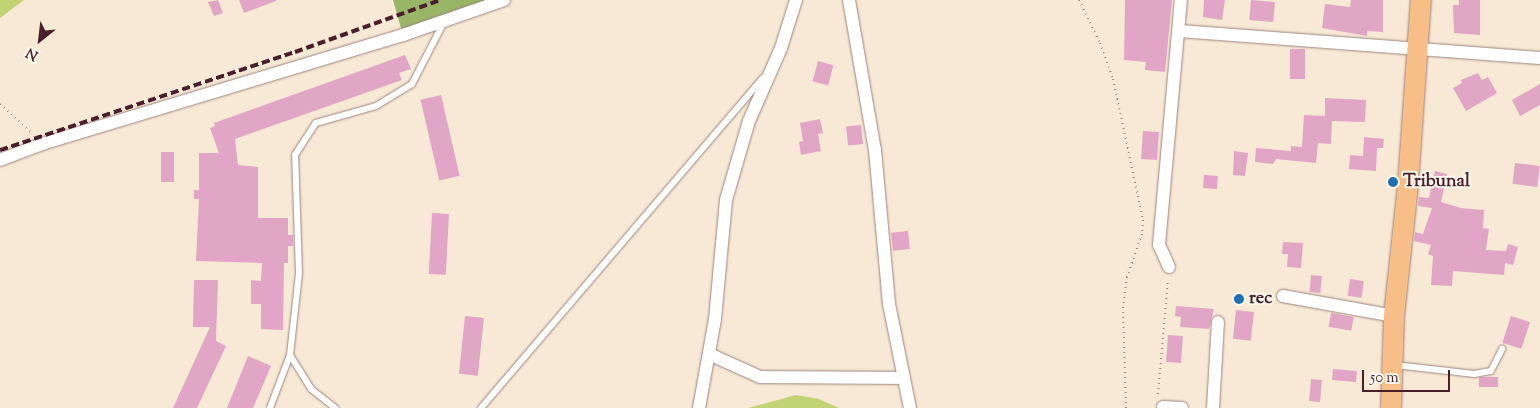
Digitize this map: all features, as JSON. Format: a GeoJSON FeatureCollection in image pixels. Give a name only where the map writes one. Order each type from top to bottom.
{"type":"FeatureCollection","features":[{"type":"Feature","properties":{"kind":"main road"},"geometry":{"type":"LineString","coordinates":[[1391,408],[1394,365],[1394,316],[1421,0]]}},
{"type":"Feature","properties":{"kind":"street"},"geometry":{"type":"LineString","coordinates":[[0,160],[45,143],[445,20],[504,0]]}},
{"type":"Feature","properties":{"kind":"street"},"geometry":{"type":"LineString","coordinates":[[698,408],[709,354],[726,200],[749,121],[781,48],[796,0]]}},
{"type":"Feature","properties":{"kind":"street"},"geometry":{"type":"LineString","coordinates":[[849,0],[875,150],[889,304],[910,408]]}},
{"type":"Feature","properties":{"kind":"street"},"geometry":{"type":"LineString","coordinates":[[1169,267],[1159,245],[1181,0]]}},
{"type":"Feature","properties":{"kind":"street"},"geometry":{"type":"LineString","coordinates":[[1179,31],[1540,58]]}},
{"type":"Feature","properties":{"kind":"street"},"geometry":{"type":"LineString","coordinates":[[1283,296],[1394,316]]}},
{"type":"Feature","properties":{"kind":"street"},"geometry":{"type":"LineString","coordinates":[[1213,408],[1218,322]]}},
{"type":"Feature","properties":{"kind":"street"},"geometry":{"type":"LineString","coordinates":[[709,354],[760,376],[904,378]]}},
{"type":"Feature","properties":{"kind":"street"},"geometry":{"type":"LineString","coordinates":[[1163,407],[1182,408]]}},
{"type":"Feature","properties":{"kind":"lane"},"geometry":{"type":"LineString","coordinates":[[270,408],[290,355],[299,273],[295,156],[316,124],[376,106],[412,84],[445,20]]}},
{"type":"Feature","properties":{"kind":"lane"},"geometry":{"type":"LineString","coordinates":[[481,408],[769,72]]}},
{"type":"Feature","properties":{"kind":"lane"},"geometry":{"type":"LineString","coordinates":[[1394,365],[1474,374],[1491,371],[1502,349]]}},
{"type":"Feature","properties":{"kind":"lane"},"geometry":{"type":"LineString","coordinates":[[290,355],[311,389],[335,408]]}},
{"type":"Feature","properties":{"kind":"path"},"geometry":{"type":"LineString","coordinates":[[1079,0],[1100,43],[1113,79],[1143,220],[1142,234],[1127,277],[1123,307],[1126,408]]}},
{"type":"Feature","properties":{"kind":"path"},"geometry":{"type":"LineString","coordinates":[[0,104],[33,134],[33,138],[45,143]]}},
{"type":"Feature","properties":{"kind":"path"},"geometry":{"type":"LineString","coordinates":[[1158,394],[1169,267]]}},
{"type":"Feature","properties":{"kind":"green space"},"geometry":{"type":"Polygon","coordinates":[[[0,0],[24,0],[0,18],[0,0]]]}},
{"type":"Feature","properties":{"kind":"green space"},"geometry":{"type":"Polygon","coordinates":[[[393,0],[504,0],[403,35],[393,0]]]}},
{"type":"Feature","properties":{"kind":"green space"},"geometry":{"type":"Polygon","coordinates":[[[796,395],[819,399],[839,408],[748,408],[796,395]]]}},
{"type":"Feature","properties":{"kind":"building"},"geometry":{"type":"Polygon","coordinates":[[[218,0],[223,13],[214,16],[208,2],[218,0]]]}},
{"type":"Feature","properties":{"kind":"building"},"geometry":{"type":"Polygon","coordinates":[[[239,0],[276,0],[276,1],[244,13],[239,0]]]}},
{"type":"Feature","properties":{"kind":"building"},"geometry":{"type":"Polygon","coordinates":[[[1125,0],[1172,0],[1165,72],[1145,70],[1146,62],[1124,60],[1125,0]]]}},
{"type":"Feature","properties":{"kind":"building"},"geometry":{"type":"Polygon","coordinates":[[[1204,0],[1225,0],[1222,20],[1203,17],[1204,0]]]}},
{"type":"Feature","properties":{"kind":"building"},"geometry":{"type":"Polygon","coordinates":[[[1251,0],[1275,2],[1273,22],[1249,20],[1251,0]]]}},
{"type":"Feature","properties":{"kind":"building"},"geometry":{"type":"Polygon","coordinates":[[[1351,0],[1383,0],[1383,32],[1367,31],[1367,36],[1322,28],[1325,4],[1350,7],[1351,0]]]}},
{"type":"Feature","properties":{"kind":"building"},"geometry":{"type":"Polygon","coordinates":[[[1459,0],[1480,0],[1480,35],[1454,33],[1453,5],[1459,5],[1459,0]]]}},
{"type":"Feature","properties":{"kind":"building"},"geometry":{"type":"Polygon","coordinates":[[[1290,49],[1305,49],[1305,79],[1290,79],[1290,49]]]}},
{"type":"Feature","properties":{"kind":"building"},"geometry":{"type":"Polygon","coordinates":[[[405,55],[411,69],[399,73],[402,80],[235,139],[238,165],[258,167],[258,218],[288,218],[288,235],[293,235],[293,246],[288,246],[288,263],[284,263],[283,330],[261,329],[261,304],[251,304],[251,280],[261,281],[262,263],[196,261],[199,199],[194,199],[194,190],[199,190],[199,153],[219,153],[210,128],[215,126],[214,123],[405,55]]]}},
{"type":"Feature","properties":{"kind":"building"},"geometry":{"type":"Polygon","coordinates":[[[818,61],[833,65],[828,85],[813,81],[818,61]]]}},
{"type":"Feature","properties":{"kind":"building"},"geometry":{"type":"Polygon","coordinates":[[[1478,73],[1482,80],[1488,77],[1497,93],[1466,111],[1453,88],[1462,83],[1461,80],[1478,73]]]}},
{"type":"Feature","properties":{"kind":"building"},"geometry":{"type":"Polygon","coordinates":[[[1540,84],[1540,105],[1520,116],[1512,100],[1540,84]]]}},
{"type":"Feature","properties":{"kind":"building"},"geometry":{"type":"Polygon","coordinates":[[[441,95],[460,176],[439,181],[421,100],[441,95]]]}},
{"type":"Feature","properties":{"kind":"building"},"geometry":{"type":"Polygon","coordinates":[[[1325,98],[1366,100],[1365,122],[1332,121],[1331,144],[1318,143],[1316,163],[1276,159],[1273,164],[1255,162],[1256,148],[1291,151],[1291,146],[1302,147],[1304,115],[1325,116],[1325,98]]]}},
{"type":"Feature","properties":{"kind":"building"},"geometry":{"type":"Polygon","coordinates":[[[820,119],[823,133],[818,134],[821,151],[801,155],[799,142],[803,141],[800,123],[820,119]]]}},
{"type":"Feature","properties":{"kind":"building"},"geometry":{"type":"Polygon","coordinates":[[[861,125],[863,144],[848,145],[846,127],[861,125]]]}},
{"type":"Feature","properties":{"kind":"building"},"geometry":{"type":"Polygon","coordinates":[[[1143,131],[1159,132],[1157,160],[1141,159],[1143,131]]]}},
{"type":"Feature","properties":{"kind":"building"},"geometry":{"type":"Polygon","coordinates":[[[1364,137],[1384,139],[1383,148],[1377,148],[1376,171],[1349,169],[1350,155],[1363,156],[1364,137]]]}},
{"type":"Feature","properties":{"kind":"building"},"geometry":{"type":"Polygon","coordinates":[[[1234,151],[1248,153],[1245,176],[1233,175],[1234,151]]]}},
{"type":"Feature","properties":{"kind":"building"},"geometry":{"type":"Polygon","coordinates":[[[161,152],[174,152],[174,182],[161,182],[161,152]]]}},
{"type":"Feature","properties":{"kind":"building"},"geometry":{"type":"Polygon","coordinates":[[[1515,163],[1540,166],[1537,187],[1512,184],[1515,163]]]}},
{"type":"Feature","properties":{"kind":"building"},"geometry":{"type":"Polygon","coordinates":[[[1435,171],[1447,174],[1441,202],[1461,208],[1484,210],[1483,228],[1489,229],[1486,250],[1506,251],[1508,244],[1518,247],[1513,265],[1505,263],[1504,275],[1453,271],[1452,286],[1431,285],[1433,256],[1428,254],[1431,245],[1414,241],[1415,232],[1423,234],[1432,208],[1418,206],[1419,197],[1429,198],[1435,171]]]}},
{"type":"Feature","properties":{"kind":"building"},"geometry":{"type":"Polygon","coordinates":[[[1204,175],[1218,176],[1217,189],[1203,188],[1204,175]]]}},
{"type":"Feature","properties":{"kind":"building"},"geometry":{"type":"Polygon","coordinates":[[[432,213],[449,214],[446,275],[429,274],[432,213]]]}},
{"type":"Feature","properties":{"kind":"building"},"geometry":{"type":"Polygon","coordinates":[[[908,231],[910,249],[893,251],[891,233],[908,231]]]}},
{"type":"Feature","properties":{"kind":"building"},"geometry":{"type":"Polygon","coordinates":[[[1283,242],[1303,243],[1301,268],[1287,267],[1288,254],[1282,254],[1283,242]]]}},
{"type":"Feature","properties":{"kind":"building"},"geometry":{"type":"Polygon","coordinates":[[[1311,275],[1322,276],[1320,293],[1310,292],[1311,275]]]}},
{"type":"Feature","properties":{"kind":"building"},"geometry":{"type":"Polygon","coordinates":[[[1350,279],[1364,281],[1361,298],[1348,296],[1350,279]]]}},
{"type":"Feature","properties":{"kind":"building"},"geometry":{"type":"Polygon","coordinates":[[[194,280],[218,280],[216,341],[226,346],[197,408],[173,408],[210,327],[193,327],[194,280]]]}},
{"type":"Feature","properties":{"kind":"building"},"geometry":{"type":"Polygon","coordinates":[[[1176,306],[1214,309],[1209,329],[1180,327],[1181,317],[1175,316],[1176,306]]]}},
{"type":"Feature","properties":{"kind":"building"},"geometry":{"type":"Polygon","coordinates":[[[1236,310],[1254,312],[1251,341],[1233,339],[1236,310]]]}},
{"type":"Feature","properties":{"kind":"building"},"geometry":{"type":"Polygon","coordinates":[[[1331,313],[1354,317],[1351,331],[1329,327],[1331,313]]]}},
{"type":"Feature","properties":{"kind":"building"},"geometry":{"type":"Polygon","coordinates":[[[465,316],[484,318],[478,376],[459,374],[465,316]]]}},
{"type":"Feature","properties":{"kind":"building"},"geometry":{"type":"Polygon","coordinates":[[[1511,316],[1530,322],[1521,349],[1502,343],[1511,316]]]}},
{"type":"Feature","properties":{"kind":"building"},"geometry":{"type":"Polygon","coordinates":[[[1168,335],[1183,336],[1181,363],[1166,362],[1168,335]]]}},
{"type":"Feature","properties":{"kind":"building"},"geometry":{"type":"Polygon","coordinates":[[[248,356],[271,366],[253,408],[227,408],[248,356]]]}},
{"type":"Feature","properties":{"kind":"building"},"geometry":{"type":"Polygon","coordinates":[[[1333,369],[1357,371],[1356,382],[1332,380],[1333,369]]]}},
{"type":"Feature","properties":{"kind":"building"},"geometry":{"type":"Polygon","coordinates":[[[1479,377],[1498,377],[1498,387],[1479,387],[1479,377]]]}},
{"type":"Feature","properties":{"kind":"building"},"geometry":{"type":"Polygon","coordinates":[[[1311,379],[1322,380],[1320,402],[1309,401],[1311,379]]]}},
{"type":"Feature","properties":{"kind":"railway"},"geometry":{"type":"LineString","coordinates":[[0,150],[295,52],[440,0]]}},
{"type":"Feature","properties":{"kind":"place","name":"Tribunal"},"geometry":{"type":"Point","coordinates":[1393,182]}},
{"type":"Feature","properties":{"kind":"place","name":"rec"},"geometry":{"type":"Point","coordinates":[1239,299]}}]}
